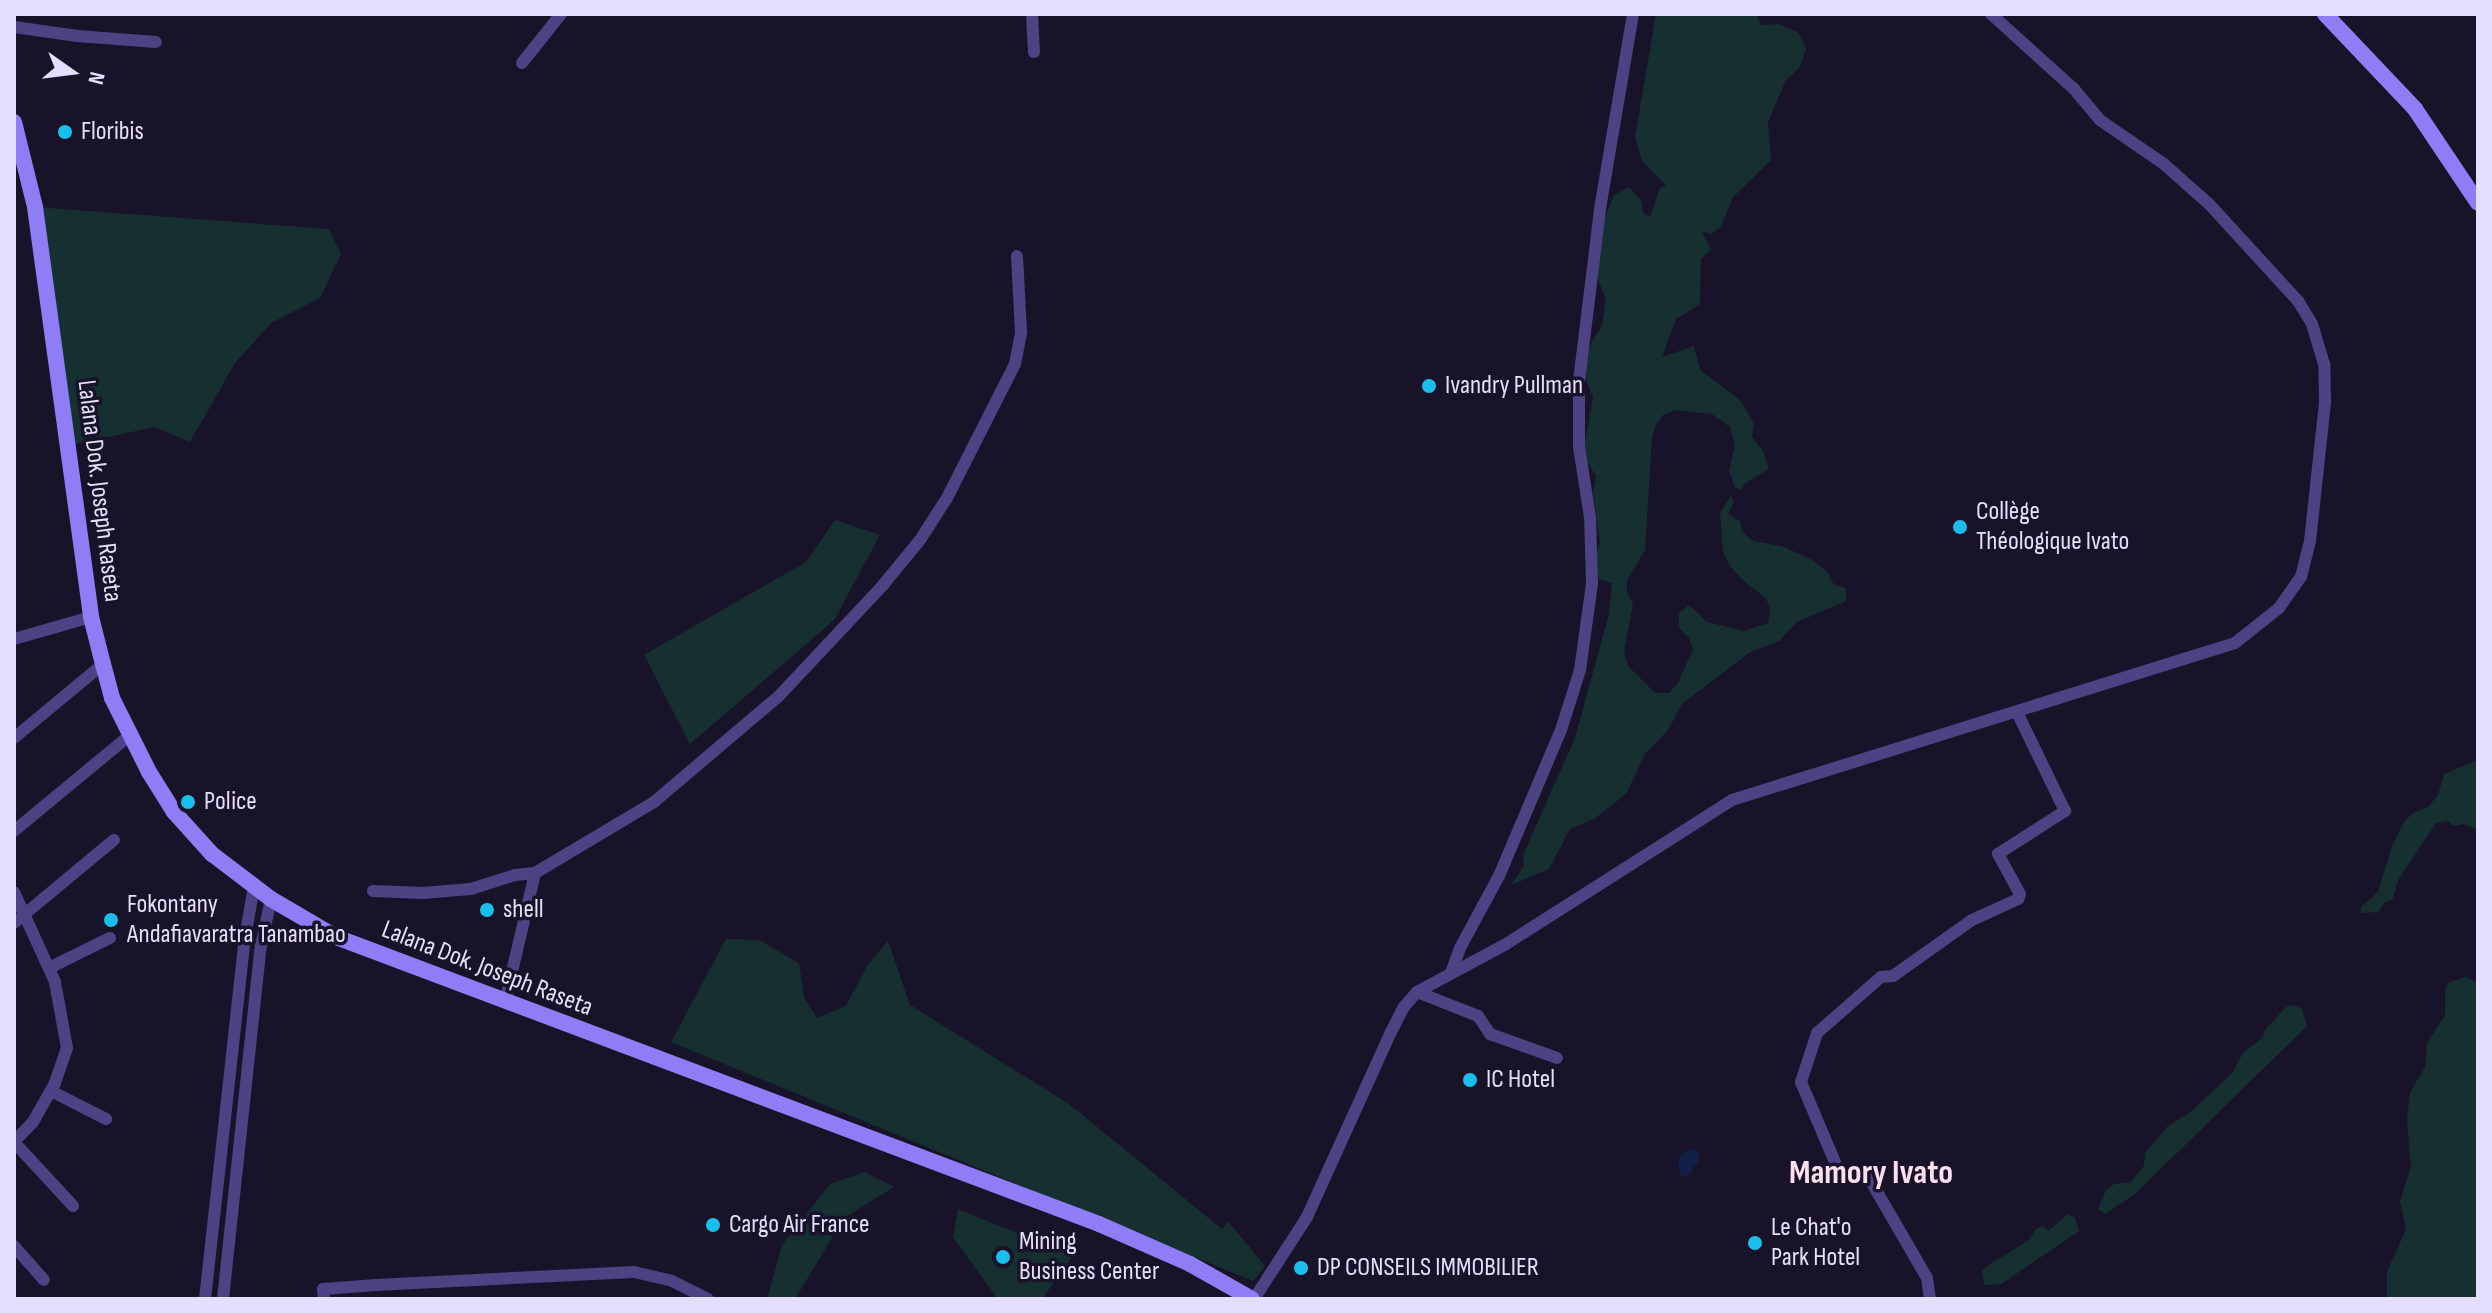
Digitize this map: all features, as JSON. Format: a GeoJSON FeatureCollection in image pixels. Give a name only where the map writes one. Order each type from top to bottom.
{"type":"FeatureCollection","features":[{"type":"Feature","properties":{"kind":"main road"},"geometry":{"type":"LineString","coordinates":[[2325,14],[2415,109],[2478,203]]}},
{"type":"Feature","properties":{"kind":"main road","name":"Lalana Dok. Joseph Raseta"},"geometry":{"type":"LineString","coordinates":[[14,122],[35,207],[91,617],[112,698],[174,812],[212,854],[271,899],[336,937],[1099,1224],[1190,1264],[1248,1298]]}},
{"type":"Feature","properties":{"kind":"street"},"geometry":{"type":"LineString","coordinates":[[522,63],[561,14]]}},
{"type":"Feature","properties":{"kind":"street"},"geometry":{"type":"LineString","coordinates":[[1032,14],[1034,52]]}},
{"type":"Feature","properties":{"kind":"street"},"geometry":{"type":"LineString","coordinates":[[1452,970],[1460,948],[1499,876],[1561,730],[1580,670],[1592,583],[1590,517],[1579,447],[1579,381],[1601,203],[1633,14]]}},
{"type":"Feature","properties":{"kind":"street"},"geometry":{"type":"LineString","coordinates":[[1248,1298],[1307,1217],[1391,1032],[1403,1008],[1417,992],[1452,970],[1506,944],[1732,800],[2235,643],[2279,608],[2301,577],[2310,541],[2325,403],[2324,364],[2312,324],[2298,301],[2209,204],[2164,164],[2100,120],[2074,89],[1991,14]]}},
{"type":"Feature","properties":{"kind":"street"},"geometry":{"type":"LineString","coordinates":[[14,27],[156,42]]}},
{"type":"Feature","properties":{"kind":"street"},"geometry":{"type":"LineString","coordinates":[[373,891],[423,893],[471,889],[535,873],[568,850],[624,823],[726,745],[778,697],[920,540],[947,498],[1015,364],[1021,332],[1017,256]]}},
{"type":"Feature","properties":{"kind":"street"},"geometry":{"type":"LineString","coordinates":[[14,639],[91,617]]}},
{"type":"Feature","properties":{"kind":"street"},"geometry":{"type":"LineString","coordinates":[[14,738],[103,664]]}},
{"type":"Feature","properties":{"kind":"street"},"geometry":{"type":"LineString","coordinates":[[1840,1174],[1801,1082],[1817,1033],[1881,977],[1893,976],[1972,920],[2018,899],[2020,894],[1998,854],[2065,811],[2017,712]]}},
{"type":"Feature","properties":{"kind":"street"},"geometry":{"type":"LineString","coordinates":[[14,831],[130,735]]}},
{"type":"Feature","properties":{"kind":"street"},"geometry":{"type":"LineString","coordinates":[[14,923],[114,840]]}},
{"type":"Feature","properties":{"kind":"street"},"geometry":{"type":"LineString","coordinates":[[505,1002],[535,873]]}},
{"type":"Feature","properties":{"kind":"street"},"geometry":{"type":"LineString","coordinates":[[205,1299],[244,943],[254,887]]}},
{"type":"Feature","properties":{"kind":"street"},"geometry":{"type":"LineString","coordinates":[[14,892],[49,968],[61,1007],[67,1048],[51,1091],[33,1122],[14,1142],[73,1206]]}},
{"type":"Feature","properties":{"kind":"street"},"geometry":{"type":"LineString","coordinates":[[223,1299],[261,946],[271,899]]}},
{"type":"Feature","properties":{"kind":"street"},"geometry":{"type":"LineString","coordinates":[[49,968],[110,938]]}},
{"type":"Feature","properties":{"kind":"street"},"geometry":{"type":"LineString","coordinates":[[1417,992],[1478,1016],[1490,1034],[1557,1058]]}},
{"type":"Feature","properties":{"kind":"street"},"geometry":{"type":"LineString","coordinates":[[51,1091],[106,1119]]}},
{"type":"Feature","properties":{"kind":"street"},"geometry":{"type":"LineString","coordinates":[[1869,1178],[1927,1278],[1930,1299]]}},
{"type":"Feature","properties":{"kind":"street"},"geometry":{"type":"LineString","coordinates":[[14,1246],[44,1280]]}},
{"type":"Feature","properties":{"kind":"street"},"geometry":{"type":"LineString","coordinates":[[324,1299],[323,1289],[634,1272],[672,1281],[708,1299]]}},
{"type":"Feature","properties":{"kind":"green space"},"geometry":{"type":"Polygon","coordinates":[[[1656,14],[1759,14],[1757,18],[1762,25],[1778,24],[1799,33],[1806,49],[1800,67],[1786,80],[1768,122],[1771,160],[1733,197],[1720,228],[1711,234],[1702,231],[1711,250],[1701,259],[1700,304],[1676,319],[1662,357],[1694,346],[1700,370],[1740,400],[1754,423],[1752,437],[1763,451],[1769,469],[1745,483],[1741,490],[1735,488],[1729,470],[1735,445],[1730,427],[1712,414],[1675,410],[1663,415],[1652,437],[1645,550],[1627,580],[1627,593],[1633,604],[1624,652],[1628,666],[1655,693],[1669,693],[1678,683],[1693,649],[1689,638],[1679,627],[1679,613],[1689,605],[1707,622],[1744,631],[1768,623],[1770,609],[1766,598],[1729,565],[1723,551],[1720,513],[1731,496],[1734,502],[1728,514],[1740,521],[1742,532],[1753,541],[1782,546],[1814,561],[1828,573],[1834,585],[1846,588],[1846,601],[1797,622],[1779,641],[1750,652],[1682,704],[1668,730],[1645,754],[1626,794],[1594,819],[1570,829],[1549,869],[1511,885],[1524,866],[1523,855],[1575,738],[1609,614],[1612,583],[1599,579],[1595,560],[1600,542],[1593,492],[1596,476],[1583,455],[1593,397],[1583,372],[1591,343],[1602,326],[1606,300],[1598,279],[1601,228],[1614,195],[1629,187],[1641,200],[1643,213],[1650,217],[1660,188],[1666,185],[1642,161],[1635,137],[1656,14]]]}},
{"type":"Feature","properties":{"kind":"green space"},"geometry":{"type":"Polygon","coordinates":[[[35,207],[329,229],[341,254],[320,298],[271,323],[235,363],[190,442],[155,427],[69,445],[35,207]]]}},
{"type":"Feature","properties":{"kind":"green space"},"geometry":{"type":"Polygon","coordinates":[[[835,520],[880,535],[834,620],[690,744],[644,655],[806,562],[835,520]]]}},
{"type":"Feature","properties":{"kind":"green space"},"geometry":{"type":"Polygon","coordinates":[[[2478,760],[2478,830],[2464,824],[2454,826],[2448,821],[2436,823],[2398,880],[2393,899],[2384,903],[2378,912],[2361,913],[2361,907],[2378,892],[2392,846],[2405,821],[2413,813],[2428,807],[2438,795],[2444,774],[2478,760]]]}},
{"type":"Feature","properties":{"kind":"green space"},"geometry":{"type":"Polygon","coordinates":[[[726,939],[759,940],[799,963],[804,997],[817,1018],[846,1006],[867,966],[888,941],[910,1005],[1069,1104],[1222,1229],[1228,1221],[1265,1266],[1253,1281],[671,1042],[726,939]]]}},
{"type":"Feature","properties":{"kind":"green space"},"geometry":{"type":"Polygon","coordinates":[[[2466,977],[2478,983],[2478,1299],[2387,1299],[2387,1272],[2406,1229],[2400,1201],[2411,1167],[2407,1119],[2410,1092],[2425,1067],[2427,1043],[2445,1015],[2445,990],[2449,982],[2466,977]]]}},
{"type":"Feature","properties":{"kind":"green space"},"geometry":{"type":"Polygon","coordinates":[[[2294,1005],[2302,1009],[2307,1026],[2135,1194],[2105,1214],[2098,1209],[2106,1190],[2114,1184],[2131,1182],[2144,1166],[2145,1153],[2168,1126],[2192,1111],[2233,1072],[2243,1053],[2262,1038],[2286,1007],[2294,1005]]]}},
{"type":"Feature","properties":{"kind":"green space"},"geometry":{"type":"Polygon","coordinates":[[[865,1172],[894,1187],[844,1218],[795,1299],[767,1299],[782,1245],[830,1184],[865,1172]]]}},
{"type":"Feature","properties":{"kind":"green space","name":"Mining Business Center"},"geometry":{"type":"Polygon","coordinates":[[[958,1209],[1073,1255],[1042,1299],[998,1299],[953,1237],[958,1209]]]}},
{"type":"Feature","properties":{"kind":"green space"},"geometry":{"type":"Polygon","coordinates":[[[2068,1214],[2075,1218],[2079,1231],[2001,1284],[1984,1285],[1982,1271],[1987,1266],[2029,1240],[2036,1229],[2043,1226],[2048,1231],[2068,1214]]]}},
{"type":"Feature","properties":{"kind":"water"},"geometry":{"type":"Polygon","coordinates":[[[1691,1149],[1698,1152],[1699,1161],[1687,1176],[1681,1177],[1678,1163],[1681,1155],[1691,1149]]]}},
{"type":"Feature","properties":{"kind":"place","name":"Floribis"},"geometry":{"type":"Point","coordinates":[65,132]}},
{"type":"Feature","properties":{"kind":"place","name":"Ivandry Pullman"},"geometry":{"type":"Point","coordinates":[1429,386]}},
{"type":"Feature","properties":{"kind":"place","name":"Collège Théologique Ivato"},"geometry":{"type":"Point","coordinates":[1960,527]}},
{"type":"Feature","properties":{"kind":"place","name":"Police"},"geometry":{"type":"Point","coordinates":[188,802]}},
{"type":"Feature","properties":{"kind":"place","name":"shell"},"geometry":{"type":"Point","coordinates":[487,910]}},
{"type":"Feature","properties":{"kind":"place","name":"Fokontany Andafiavaratra Tanambao"},"geometry":{"type":"Point","coordinates":[111,920]}},
{"type":"Feature","properties":{"kind":"place","name":"IC Hotel"},"geometry":{"type":"Point","coordinates":[1470,1080]}},
{"type":"Feature","properties":{"kind":"place","name":"Cargo Air France"},"geometry":{"type":"Point","coordinates":[713,1225]}},
{"type":"Feature","properties":{"kind":"place","name":"Le Chat'o Park Hotel"},"geometry":{"type":"Point","coordinates":[1755,1243]}},
{"type":"Feature","properties":{"kind":"place","name":"Mining Business Center"},"geometry":{"type":"Point","coordinates":[1003,1257]}},
{"type":"Feature","properties":{"kind":"place","name":"DP CONSEILS IMMOBILIER"},"geometry":{"type":"Point","coordinates":[1301,1268]}},
{"type":"Feature","properties":{"kind":"district","name":"Mamory Ivato"},"geometry":{"type":"Point","coordinates":[1871,1173]}}]}
